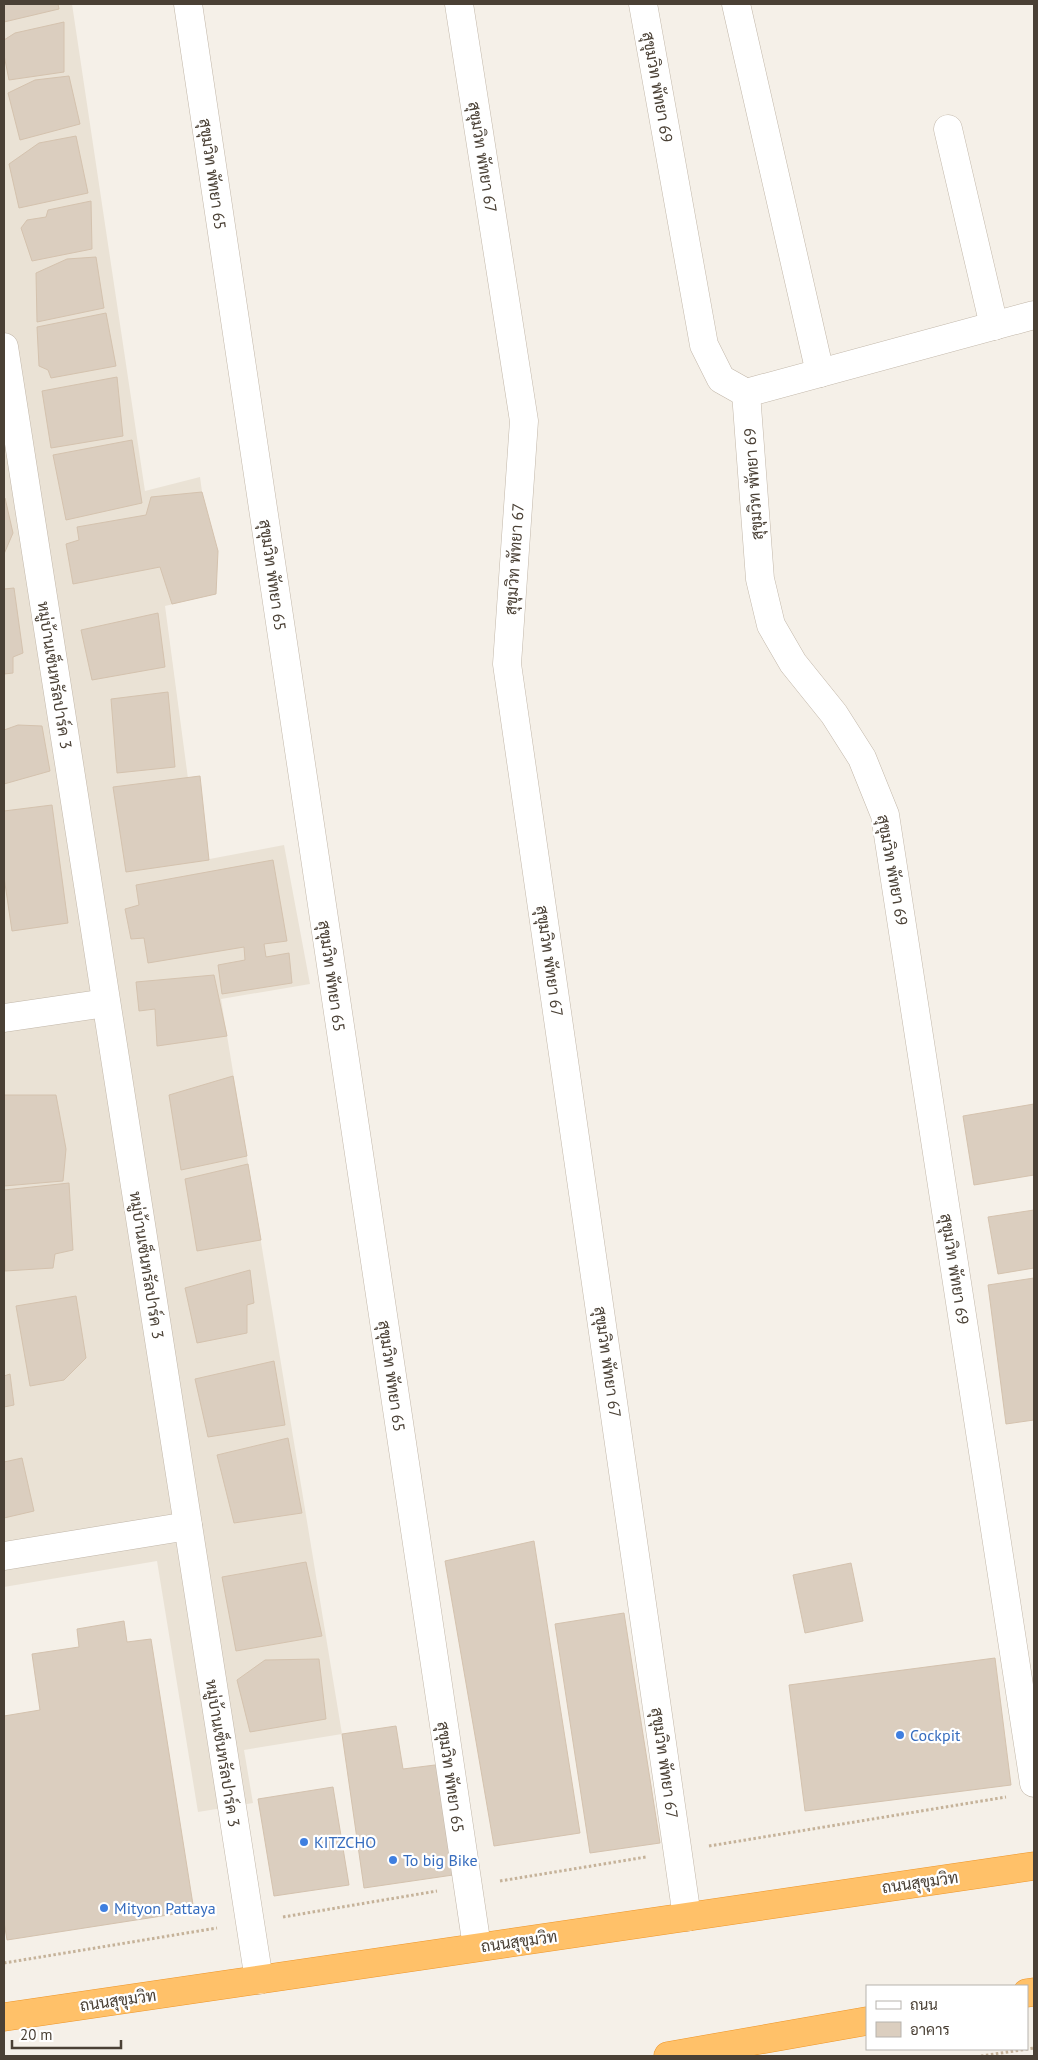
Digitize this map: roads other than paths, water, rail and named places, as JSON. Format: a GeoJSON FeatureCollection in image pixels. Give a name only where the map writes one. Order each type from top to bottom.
{"type":"FeatureCollection","features":[{"type":"Feature","properties":{"kind":"highway","name":"ถนนสุขุมวิท"},"geometry":{"type":"LineString","coordinates":[[4,2017],[1034,1866]]}},
{"type":"Feature","properties":{"kind":"highway"},"geometry":{"type":"LineString","coordinates":[[668,2056],[866,2021]]}},
{"type":"Feature","properties":{"kind":"street","name":"สุขุมวิท พัทยา 65"},"geometry":{"type":"LineString","coordinates":[[188,4],[477,1947]]}},
{"type":"Feature","properties":{"kind":"street","name":"สุขุมวิท พัทยา 67"},"geometry":{"type":"LineString","coordinates":[[460,4],[524,422],[507,664],[687,1916]]}},
{"type":"Feature","properties":{"kind":"street","name":"สุขุมวิท พัทยา 69"},"geometry":{"type":"LineString","coordinates":[[643,4],[704,345],[721,379],[746,393],[760,579],[771,625],[793,663],[834,714],[862,758],[885,815],[1025,1790]]}},
{"type":"Feature","properties":{"kind":"street"},"geometry":{"type":"LineString","coordinates":[[736,4],[820,373]]}},
{"type":"Feature","properties":{"kind":"street"},"geometry":{"type":"LineString","coordinates":[[948,129],[994,326]]}},
{"type":"Feature","properties":{"kind":"street"},"geometry":{"type":"LineString","coordinates":[[746,393],[1034,315]]}},
{"type":"Feature","properties":{"kind":"street","name":"หมู่บ้านเซ็นทรัลปาร์ค 3"},"geometry":{"type":"LineString","coordinates":[[4,347],[259,1980]]}},
{"type":"Feature","properties":{"kind":"street"},"geometry":{"type":"LineString","coordinates":[[4,1018],[106,1003]]}},
{"type":"Feature","properties":{"kind":"street"},"geometry":{"type":"LineString","coordinates":[[4,1556],[188,1526]]}},
{"type":"Feature","properties":{"kind":"place","name":"Cockpit"},"geometry":{"type":"Point","coordinates":[900,1735]}},
{"type":"Feature","properties":{"kind":"place","name":"KITZCHO"},"geometry":{"type":"Point","coordinates":[304,1842]}},
{"type":"Feature","properties":{"kind":"place","name":"To big Bike"},"geometry":{"type":"Point","coordinates":[393,1860]}},
{"type":"Feature","properties":{"kind":"place","name":"Mityon Pattaya"},"geometry":{"type":"Point","coordinates":[104,1908]}}]}
